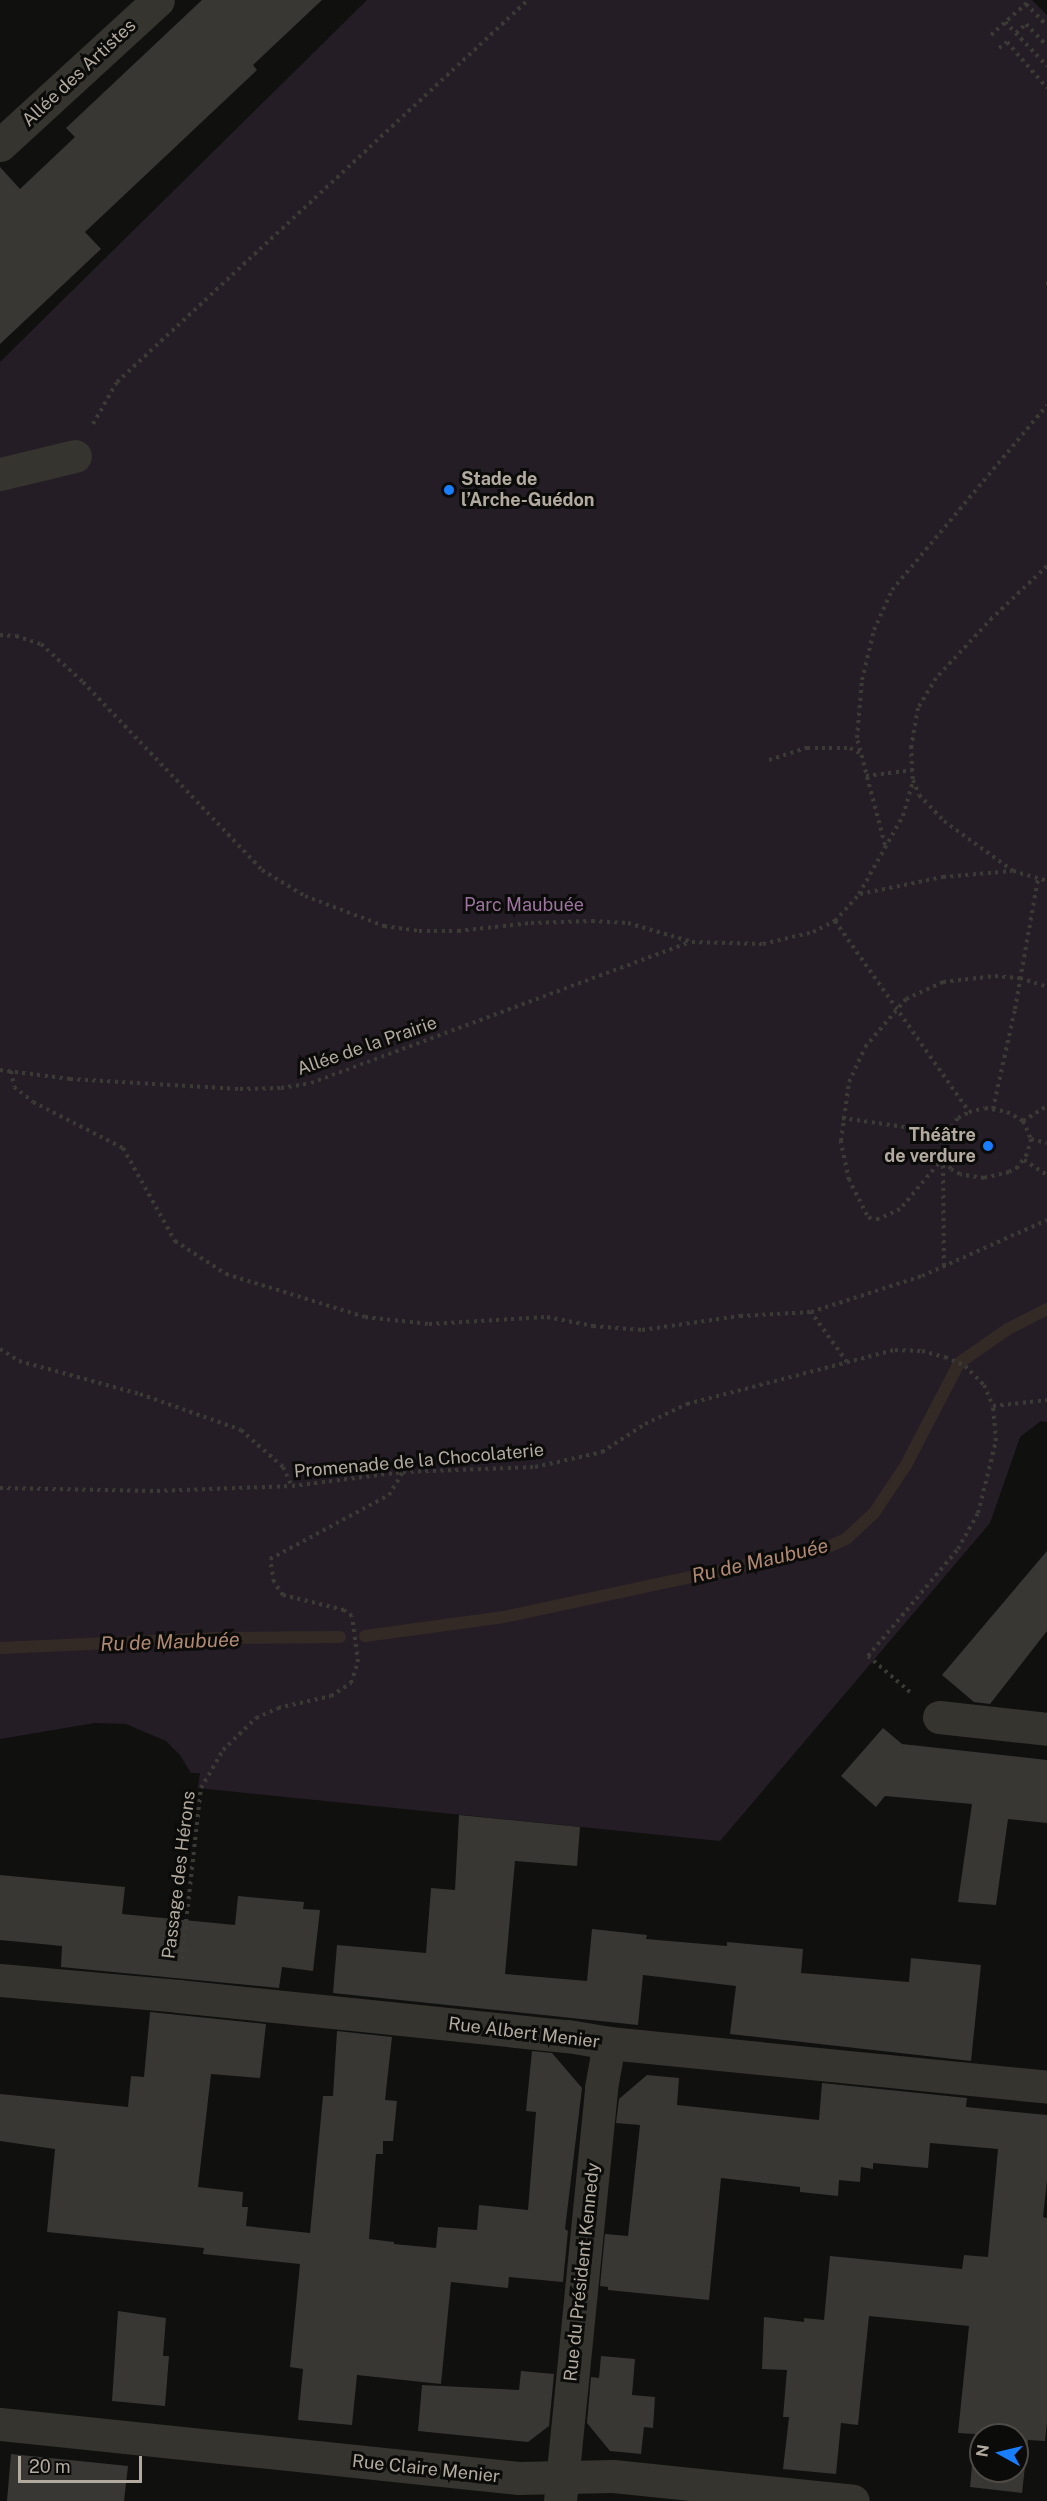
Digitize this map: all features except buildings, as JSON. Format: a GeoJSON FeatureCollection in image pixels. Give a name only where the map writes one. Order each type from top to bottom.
{"type":"FeatureCollection","features":[{"type":"Feature","properties":{"kind":"street","name":"Allée des Artistes"},"geometry":{"type":"LineString","coordinates":[[0,146],[158,0]]}},
{"type":"Feature","properties":{"kind":"street"},"geometry":{"type":"LineString","coordinates":[[0,474],[75,456]]}},
{"type":"Feature","properties":{"kind":"street"},"geometry":{"type":"LineString","coordinates":[[939,1717],[1047,1728]]}},
{"type":"Feature","properties":{"kind":"street","name":"Rue Albert Menier"},"geometry":{"type":"LineString","coordinates":[[0,1980],[178,1995],[568,2036],[609,2043],[1047,2087]]}},
{"type":"Feature","properties":{"kind":"street","name":"Rue du Président Kennedy"},"geometry":{"type":"LineString","coordinates":[[561,2489],[601,2088],[609,2043]]}},
{"type":"Feature","properties":{"kind":"street","name":"Rue Claire Menier"},"geometry":{"type":"LineString","coordinates":[[0,2424],[518,2478],[561,2489],[613,2476],[853,2501]]}},
{"type":"Feature","properties":{"kind":"path"},"geometry":{"type":"LineString","coordinates":[[75,456],[117,382],[528,0]]}},
{"type":"Feature","properties":{"kind":"path"},"geometry":{"type":"LineString","coordinates":[[991,35],[1030,0]]}},
{"type":"Feature","properties":{"kind":"path"},"geometry":{"type":"LineString","coordinates":[[1026,4],[1047,26]]}},
{"type":"Feature","properties":{"kind":"path"},"geometry":{"type":"LineString","coordinates":[[1005,22],[1047,66]]}},
{"type":"Feature","properties":{"kind":"path"},"geometry":{"type":"LineString","coordinates":[[1016,33],[1026,24],[1047,46]]}},
{"type":"Feature","properties":{"kind":"path"},"geometry":{"type":"LineString","coordinates":[[999,48],[1007,42],[1047,88]]}},
{"type":"Feature","properties":{"kind":"path"},"geometry":{"type":"LineString","coordinates":[[886,847],[857,738],[862,680],[873,630],[892,590],[1047,405]]}},
{"type":"Feature","properties":{"kind":"path"},"geometry":{"type":"LineString","coordinates":[[0,634],[16,636],[41,644],[83,682],[262,870],[305,896],[384,926],[419,931],[459,931],[531,923],[592,921],[628,923],[692,942],[763,944],[813,932],[835,921],[859,894],[903,816],[913,780],[911,746],[918,708],[936,678],[992,618],[1047,566]]}},
{"type":"Feature","properties":{"kind":"path"},"geometry":{"type":"LineString","coordinates":[[769,760],[807,748],[850,748],[861,754]]}},
{"type":"Feature","properties":{"kind":"path"},"geometry":{"type":"LineString","coordinates":[[866,776],[913,770]]}},
{"type":"Feature","properties":{"kind":"path"},"geometry":{"type":"LineString","coordinates":[[913,780],[919,795],[944,821],[1013,872]]}},
{"type":"Feature","properties":{"kind":"path"},"geometry":{"type":"LineString","coordinates":[[859,894],[943,877],[1013,872],[1047,881]]}},
{"type":"Feature","properties":{"kind":"path"},"geometry":{"type":"LineString","coordinates":[[993,1108],[1038,879]]}},
{"type":"Feature","properties":{"kind":"path"},"geometry":{"type":"LineString","coordinates":[[835,921],[898,1007],[969,1112]]}},
{"type":"Feature","properties":{"kind":"path","name":"Allée de la Prairie"},"geometry":{"type":"LineString","coordinates":[[0,1070],[70,1079],[240,1089],[311,1083],[692,942]]}},
{"type":"Feature","properties":{"kind":"path"},"geometry":{"type":"LineString","coordinates":[[943,1158],[900,1209],[879,1219],[871,1219],[856,1197],[847,1172],[841,1141],[842,1118],[849,1082],[865,1047],[906,999],[943,982],[995,976],[1020,978],[1047,987]]}},
{"type":"Feature","properties":{"kind":"path"},"geometry":{"type":"LineString","coordinates":[[10,1071],[14,1087],[33,1102],[123,1148],[175,1241],[226,1274],[354,1314],[429,1324],[547,1317],[593,1326],[642,1330],[740,1316],[811,1312],[891,1288],[944,1268],[1047,1220]]}},
{"type":"Feature","properties":{"kind":"path"},"geometry":{"type":"LineString","coordinates":[[1023,1121],[1047,1106]]}},
{"type":"Feature","properties":{"kind":"path"},"geometry":{"type":"LineString","coordinates":[[943,1158],[951,1169],[960,1174],[984,1178],[1009,1172],[1024,1160],[1031,1139],[1023,1121],[1007,1112],[993,1108],[969,1112],[958,1118],[947,1133],[942,1149],[944,1268]]}},
{"type":"Feature","properties":{"kind":"path"},"geometry":{"type":"LineString","coordinates":[[842,1118],[947,1133]]}},
{"type":"Feature","properties":{"kind":"path"},"geometry":{"type":"LineString","coordinates":[[1031,1139],[1047,1143]]}},
{"type":"Feature","properties":{"kind":"path"},"geometry":{"type":"LineString","coordinates":[[1024,1160],[1047,1175]]}},
{"type":"Feature","properties":{"kind":"path"},"geometry":{"type":"LineString","coordinates":[[811,1312],[847,1362]]}},
{"type":"Feature","properties":{"kind":"path"},"geometry":{"type":"LineString","coordinates":[[0,1349],[19,1361],[140,1394],[241,1430],[283,1467],[292,1486]]}},
{"type":"Feature","properties":{"kind":"path","name":"Promenade de la Chocolaterie"},"geometry":{"type":"LineString","coordinates":[[0,1488],[156,1491],[292,1486],[404,1472],[535,1467],[602,1452],[645,1424],[687,1404],[895,1350],[945,1357],[965,1366],[984,1385],[993,1406]]}},
{"type":"Feature","properties":{"kind":"path"},"geometry":{"type":"LineString","coordinates":[[939,1717],[867,1656],[958,1549],[978,1513],[996,1441],[993,1406],[1047,1400]]}},
{"type":"Feature","properties":{"kind":"path","name":"Passage des Hérons"},"geometry":{"type":"LineString","coordinates":[[178,1995],[201,1788],[223,1750],[256,1718],[278,1708],[330,1696],[351,1683],[358,1662],[356,1624],[352,1616],[344,1610],[283,1595],[274,1582],[270,1559],[389,1495],[404,1472]]}},
{"type":"Feature","properties":{"kind":"green space","name":"Parc Maubuée"},"geometry":{"type":"Polygon","coordinates":[[[367,0],[1032,0],[1047,15],[1047,1422],[1041,1421],[1020,1437],[990,1523],[720,1841],[198,1788],[200,1773],[191,1773],[180,1755],[166,1741],[126,1724],[94,1723],[0,1739],[0,362],[367,0]]]}},
{"type":"Feature","properties":{"kind":"waterway","name":"Ru de Maubuée"},"geometry":{"type":"LineString","coordinates":[[365,1636],[504,1617],[826,1548],[846,1539],[874,1513],[906,1465],[959,1363],[1008,1329],[1047,1309]]}},
{"type":"Feature","properties":{"kind":"waterway","name":"Ru de Maubuée"},"geometry":{"type":"LineString","coordinates":[[0,1648],[219,1638],[340,1637]]}},
{"type":"Feature","properties":{"kind":"place","name":"Stade de l’Arche-Guédon"},"geometry":{"type":"Point","coordinates":[449,490]}},
{"type":"Feature","properties":{"kind":"place","name":"Théâtre de verdure"},"geometry":{"type":"Point","coordinates":[988,1146]}}]}
